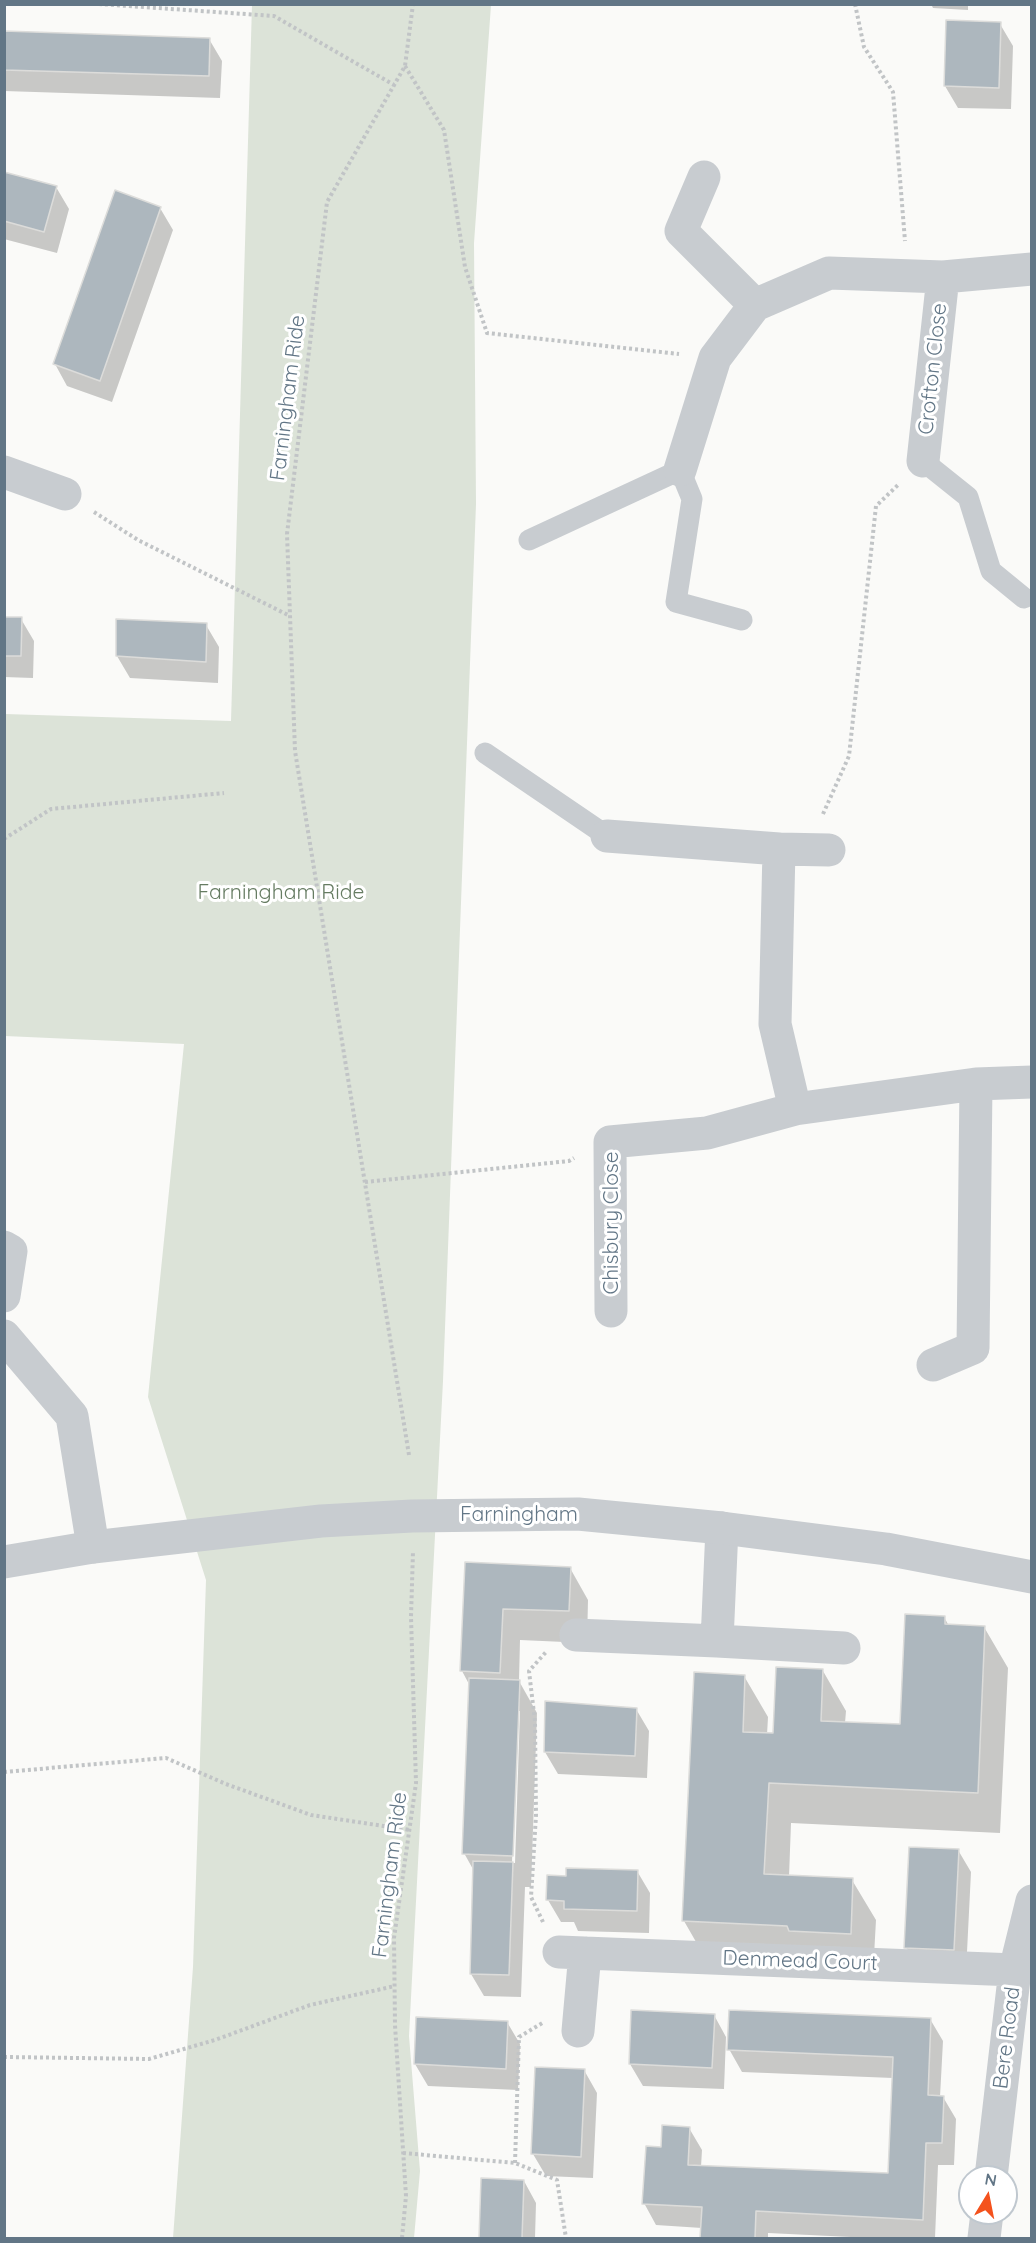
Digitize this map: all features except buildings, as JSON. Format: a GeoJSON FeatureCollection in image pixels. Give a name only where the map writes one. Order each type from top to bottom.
{"type":"FeatureCollection","features":[{"type":"Feature","properties":{"kind":"street"},"geometry":{"type":"LineString","coordinates":[[704,177],[681,231],[756,305]]}},
{"type":"Feature","properties":{"kind":"street","name":"Crofton Close"},"geometry":{"type":"LineString","coordinates":[[680,470],[715,358],[756,305],[829,273],[943,277],[1032,269]]}},
{"type":"Feature","properties":{"kind":"street","name":"Crofton Close"},"geometry":{"type":"LineString","coordinates":[[923,461],[943,277]]}},
{"type":"Feature","properties":{"kind":"street"},"geometry":{"type":"LineString","coordinates":[[4,472],[65,494]]}},
{"type":"Feature","properties":{"kind":"street"},"geometry":{"type":"LineString","coordinates":[[607,836],[805,850],[775,1024],[795,1109]]}},
{"type":"Feature","properties":{"kind":"street","name":"Chisbury Close"},"geometry":{"type":"LineString","coordinates":[[611,1311],[610,1142],[707,1133],[795,1109],[976,1084],[1032,1082]]}},
{"type":"Feature","properties":{"kind":"street"},"geometry":{"type":"LineString","coordinates":[[933,1365],[973,1348],[976,1084]]}},
{"type":"Feature","properties":{"kind":"street"},"geometry":{"type":"LineString","coordinates":[[4,1247],[11,1251],[4,1296]]}},
{"type":"Feature","properties":{"kind":"street"},"geometry":{"type":"LineString","coordinates":[[4,1336],[72,1416],[93,1547]]}},
{"type":"Feature","properties":{"kind":"street","name":"Farningham"},"geometry":{"type":"LineString","coordinates":[[4,1562],[93,1547],[321,1521],[412,1516],[578,1514],[723,1528],[886,1549],[1032,1577]]}},
{"type":"Feature","properties":{"kind":"street"},"geometry":{"type":"LineString","coordinates":[[717,1641],[723,1528]]}},
{"type":"Feature","properties":{"kind":"street"},"geometry":{"type":"LineString","coordinates":[[576,1635],[844,1648]]}},
{"type":"Feature","properties":{"kind":"street","name":"Bere Road"},"geometry":{"type":"LineString","coordinates":[[992,2165],[1015,1970],[1032,1901]]}},
{"type":"Feature","properties":{"kind":"street"},"geometry":{"type":"LineString","coordinates":[[572,1952],[579,2017]]}},
{"type":"Feature","properties":{"kind":"street","name":"Denmead Court"},"geometry":{"type":"LineString","coordinates":[[572,1952],[1015,1970]]}},
{"type":"Feature","properties":{"kind":"lane"},"geometry":{"type":"LineString","coordinates":[[923,461],[968,497],[991,571],[1024,598]]}},
{"type":"Feature","properties":{"kind":"lane"},"geometry":{"type":"LineString","coordinates":[[529,540],[680,470],[692,499],[676,602],[742,620]]}},
{"type":"Feature","properties":{"kind":"lane"},"geometry":{"type":"LineString","coordinates":[[485,753],[607,836]]}},
{"type":"Feature","properties":{"kind":"path"},"geometry":{"type":"LineString","coordinates":[[99,4],[274,16],[394,85]]}},
{"type":"Feature","properties":{"kind":"path","name":"Farningham Ride"},"geometry":{"type":"LineString","coordinates":[[410,1455],[294,751],[287,534],[327,202],[405,66],[413,4]]}},
{"type":"Feature","properties":{"kind":"path"},"geometry":{"type":"LineString","coordinates":[[855,4],[864,47],[893,92],[905,248],[943,277]]}},
{"type":"Feature","properties":{"kind":"path"},"geometry":{"type":"LineString","coordinates":[[405,66],[444,130],[465,267],[486,333],[715,358]]}},
{"type":"Feature","properties":{"kind":"path"},"geometry":{"type":"LineString","coordinates":[[805,850],[849,756],[876,506],[923,461]]}},
{"type":"Feature","properties":{"kind":"path"},"geometry":{"type":"LineString","coordinates":[[65,494],[138,540],[290,616]]}},
{"type":"Feature","properties":{"kind":"path"},"geometry":{"type":"LineString","coordinates":[[4,839],[51,809],[224,793]]}},
{"type":"Feature","properties":{"kind":"path"},"geometry":{"type":"LineString","coordinates":[[365,1182],[569,1161],[610,1142]]}},
{"type":"Feature","properties":{"kind":"path","name":"Farningham Ride"},"geometry":{"type":"LineString","coordinates":[[402,2238],[406,2196],[394,1986],[394,1938],[416,1783],[411,1617],[413,1550]]}},
{"type":"Feature","properties":{"kind":"path"},"geometry":{"type":"LineString","coordinates":[[572,1952],[531,1897],[536,1815],[535,1722],[529,1671],[561,1636],[576,1635]]}},
{"type":"Feature","properties":{"kind":"path"},"geometry":{"type":"LineString","coordinates":[[4,1772],[166,1758],[226,1784],[311,1815],[410,1830]]}},
{"type":"Feature","properties":{"kind":"path"},"geometry":{"type":"LineString","coordinates":[[4,2057],[149,2059],[215,2040],[310,2005],[394,1986]]}},
{"type":"Feature","properties":{"kind":"path"},"geometry":{"type":"LineString","coordinates":[[514,2163],[519,2037],[548,2019],[579,2017]]}},
{"type":"Feature","properties":{"kind":"path"},"geometry":{"type":"LineString","coordinates":[[403,2153],[514,2163],[557,2180],[566,2238]]}},
{"type":"Feature","properties":{"kind":"green space","name":"Farningham Ride"},"geometry":{"type":"Polygon","coordinates":[[[252,5],[491,5],[474,243],[476,504],[443,1381],[409,2036],[420,2171],[414,2238],[173,2238],[193,1967],[206,1580],[148,1397],[184,1044],[5,1036],[5,714],[231,721],[252,5]]]}}]}
